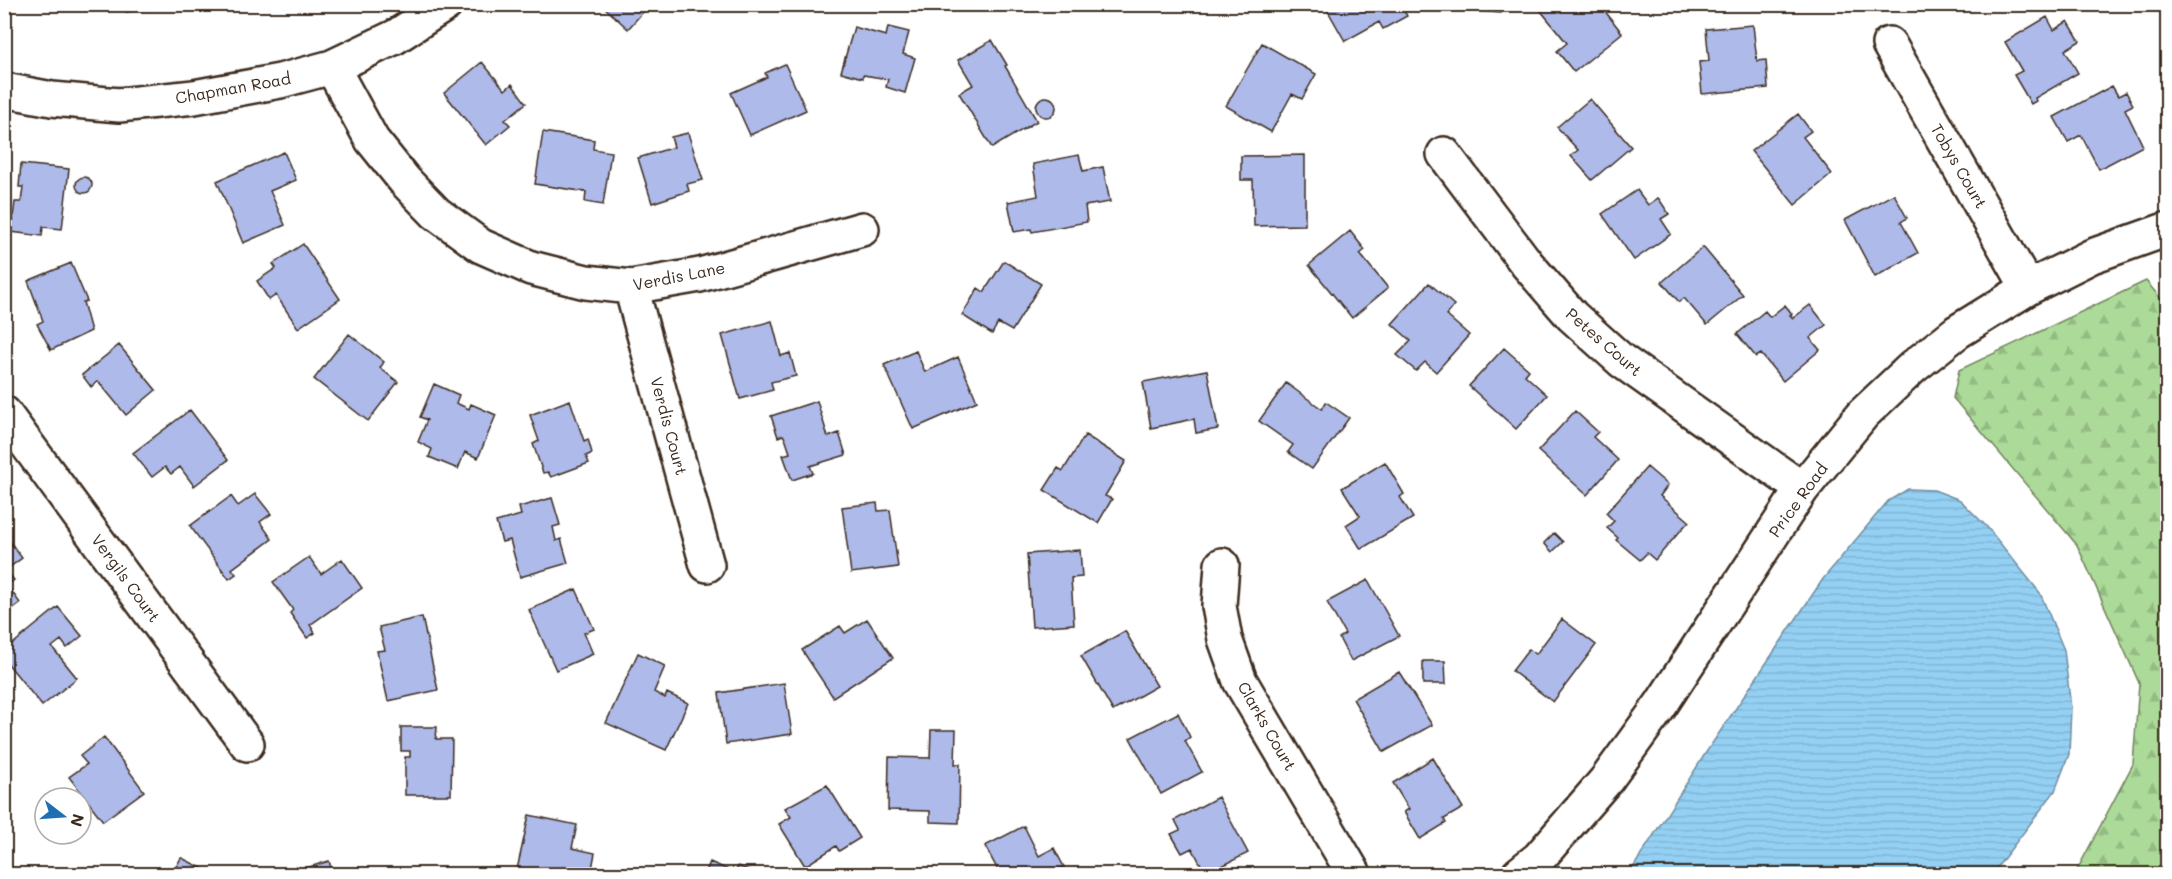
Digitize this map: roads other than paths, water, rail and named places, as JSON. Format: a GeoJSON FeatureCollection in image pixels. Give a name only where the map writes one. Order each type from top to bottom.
{"type":"FeatureCollection","features":[{"type":"Feature","properties":{"kind":"street","name":"Chapman Road"},"geometry":{"type":"LineString","coordinates":[[4,90],[52,99],[119,105],[194,97],[280,81],[332,67],[395,38],[446,4]]}},
{"type":"Feature","properties":{"kind":"street","name":"Tobys Court"},"geometry":{"type":"LineString","coordinates":[[1889,44],[2028,288]]}},
{"type":"Feature","properties":{"kind":"street","name":"Verdis Lane"},"geometry":{"type":"LineString","coordinates":[[332,67],[372,140],[405,182],[436,213],[481,246],[531,267],[586,282],[632,287],[700,275],[862,229]]}},
{"type":"Feature","properties":{"kind":"street","name":"Petes Court"},"geometry":{"type":"LineString","coordinates":[[1444,154],[1527,264],[1572,316],[1622,361],[1802,489]]}},
{"type":"Feature","properties":{"kind":"street","name":"Price Road"},"geometry":{"type":"LineString","coordinates":[[1519,874],[1539,858],[1607,779],[1660,706],[1802,489],[1863,414],[1913,367],[1957,332],[2028,288],[2092,256],[2168,229]]}},
{"type":"Feature","properties":{"kind":"street","name":"Verdis Court"},"geometry":{"type":"LineString","coordinates":[[632,287],[707,565]]}},
{"type":"Feature","properties":{"kind":"street","name":"Vergils Court"},"geometry":{"type":"LineString","coordinates":[[4,412],[247,744]]}},
{"type":"Feature","properties":{"kind":"street","name":"Clarks Court"},"geometry":{"type":"LineString","coordinates":[[1222,565],[1219,606],[1225,639],[1240,681],[1354,874]]}},
{"type":"Feature","properties":{"kind":"water"},"geometry":{"type":"Polygon","coordinates":[[[1908,489],[1934,490],[1960,500],[1987,527],[2040,593],[2064,650],[2071,708],[2069,754],[2055,791],[1992,874],[1629,874],[1705,754],[1823,579],[1888,501],[1908,489]]]}}]}
